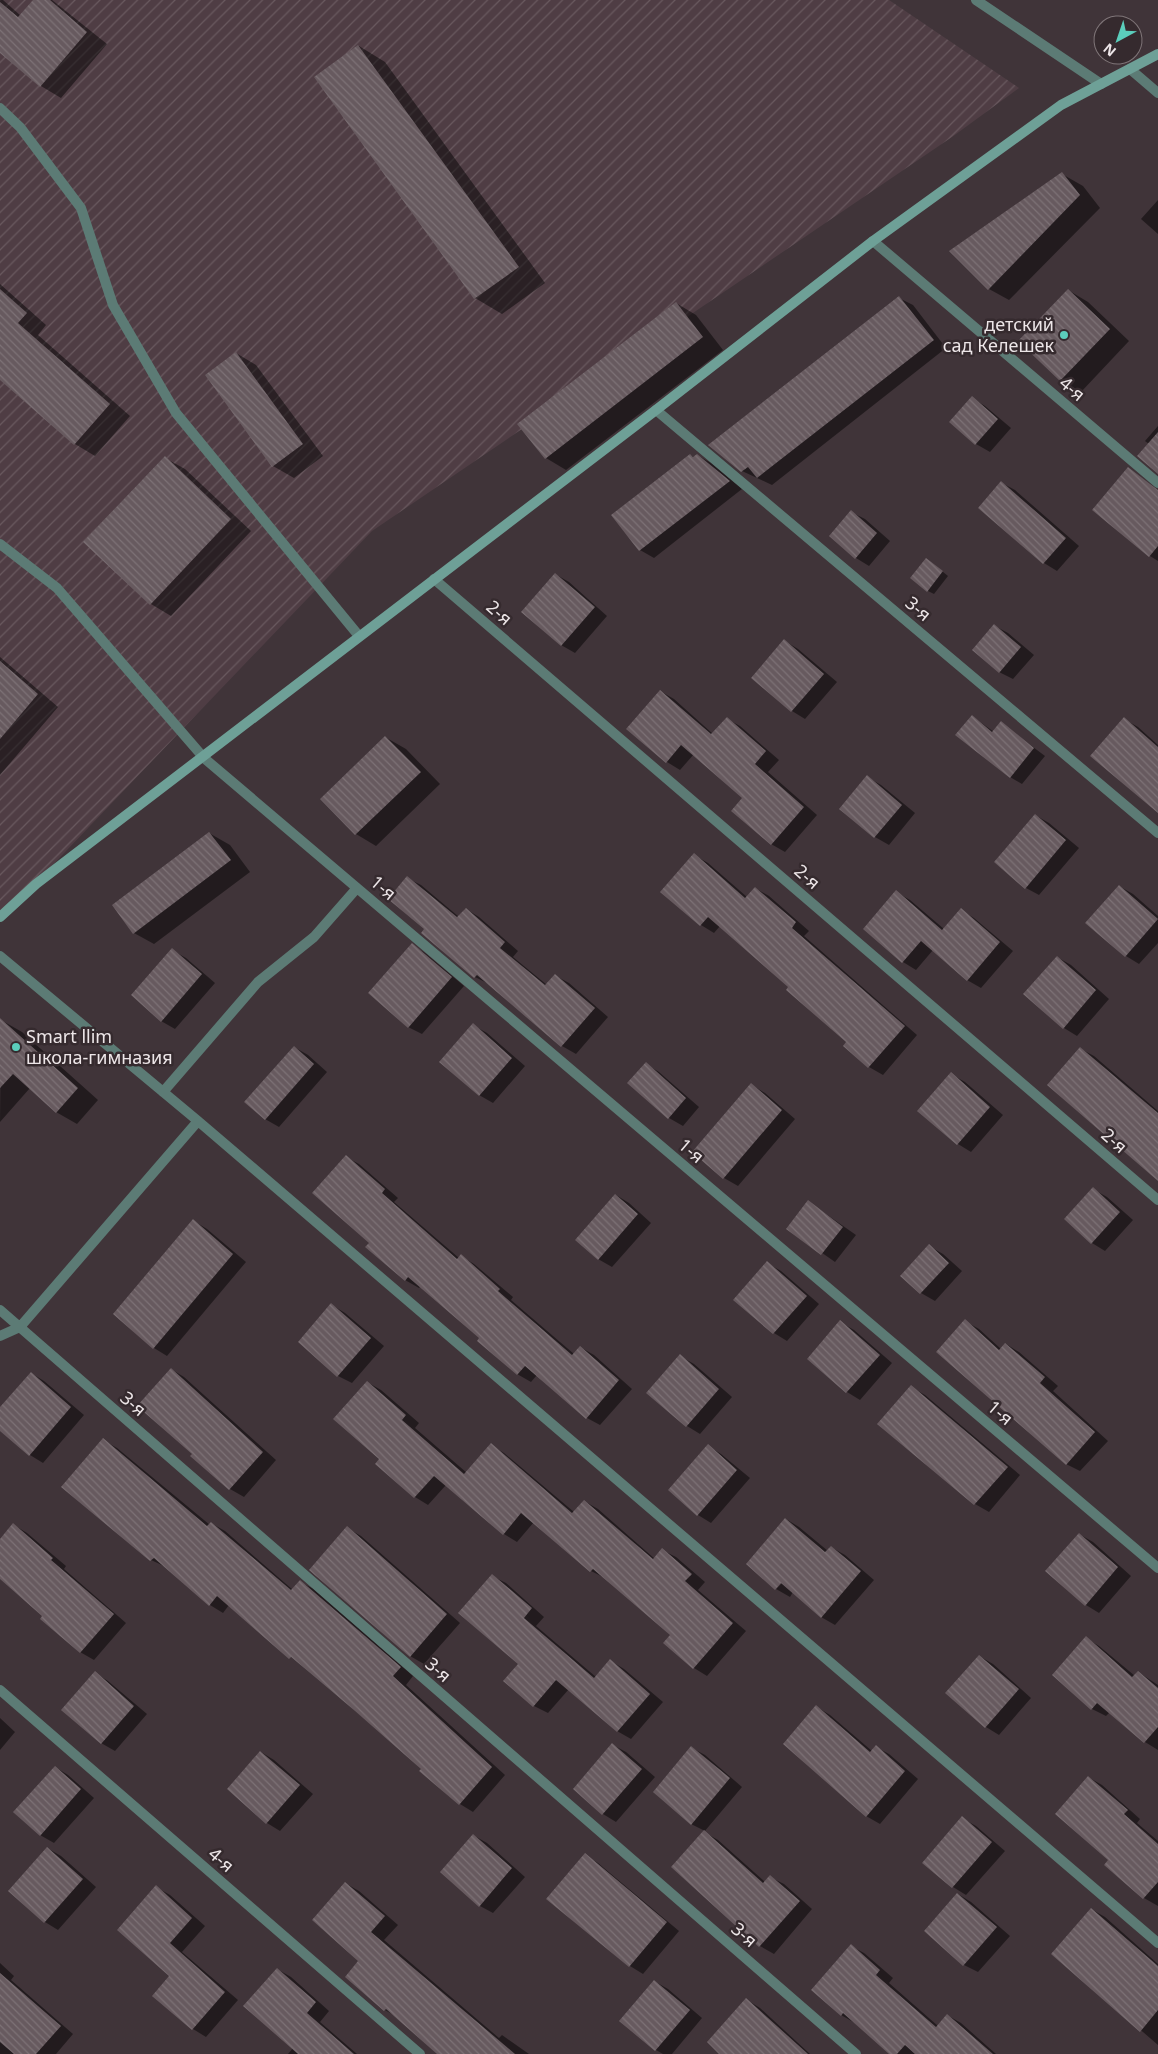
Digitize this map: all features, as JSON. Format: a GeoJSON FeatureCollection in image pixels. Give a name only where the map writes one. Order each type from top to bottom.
{"type":"FeatureCollection","features":[{"type":"Feature","properties":{"kind":"street"},"geometry":{"type":"LineString","coordinates":[[976,0],[1101,84]]}},
{"type":"Feature","properties":{"kind":"street"},"geometry":{"type":"LineString","coordinates":[[0,917],[36,884],[204,758],[359,636],[656,410],[873,241],[1062,105],[1158,54]]}},
{"type":"Feature","properties":{"kind":"street"},"geometry":{"type":"LineString","coordinates":[[1130,69],[1158,93]]}},
{"type":"Feature","properties":{"kind":"street"},"geometry":{"type":"LineString","coordinates":[[0,108],[20,127],[81,208],[112,305],[176,413],[359,636]]}},
{"type":"Feature","properties":{"kind":"street","name":"4-я"},"geometry":{"type":"LineString","coordinates":[[873,241],[1158,483]]}},
{"type":"Feature","properties":{"kind":"street","name":"3-я"},"geometry":{"type":"LineString","coordinates":[[656,410],[1158,833]]}},
{"type":"Feature","properties":{"kind":"street","name":"1-я"},"geometry":{"type":"LineString","coordinates":[[0,544],[57,588],[204,758],[1158,1568]]}},
{"type":"Feature","properties":{"kind":"street","name":"2-я"},"geometry":{"type":"LineString","coordinates":[[434,579],[1158,1200]]}},
{"type":"Feature","properties":{"kind":"street"},"geometry":{"type":"LineString","coordinates":[[163,1092],[258,982],[314,938],[357,888]]}},
{"type":"Feature","properties":{"kind":"street"},"geometry":{"type":"LineString","coordinates":[[0,956],[198,1121],[1158,1943]]}},
{"type":"Feature","properties":{"kind":"street"},"geometry":{"type":"LineString","coordinates":[[0,1336],[20,1328],[198,1121]]}},
{"type":"Feature","properties":{"kind":"street","name":"3-я"},"geometry":{"type":"LineString","coordinates":[[0,1310],[856,2054]]}},
{"type":"Feature","properties":{"kind":"street","name":"4-я"},"geometry":{"type":"LineString","coordinates":[[0,1690],[420,2054]]}},
{"type":"Feature","properties":{"kind":"shaded area"},"geometry":{"type":"Polygon","coordinates":[[[0,0],[889,0],[1019,88],[952,137],[372,531],[0,920],[0,0]]]}},
{"type":"Feature","properties":{"kind":"building"},"geometry":{"type":"Polygon","coordinates":[[[33,0],[50,0],[87,32],[40,87],[0,53],[0,2],[18,17],[33,0]]]}},
{"type":"Feature","properties":{"kind":"building"},"geometry":{"type":"Polygon","coordinates":[[[358,45],[519,267],[474,299],[314,77],[358,45]]]}},
{"type":"Feature","properties":{"kind":"building"},"geometry":{"type":"Polygon","coordinates":[[[1062,172],[1080,195],[988,290],[949,251],[1062,172]]]}},
{"type":"Feature","properties":{"kind":"building"},"geometry":{"type":"Polygon","coordinates":[[[0,289],[27,313],[18,323],[110,404],[74,445],[0,380],[0,289]]]}},
{"type":"Feature","properties":{"kind":"building","name":"детский сад Келешек"},"geometry":{"type":"Polygon","coordinates":[[[1068,289],[1110,329],[1060,381],[1018,341],[1068,289]]]}},
{"type":"Feature","properties":{"kind":"building"},"geometry":{"type":"Polygon","coordinates":[[[899,296],[934,340],[757,478],[748,467],[741,472],[708,445],[899,296]]]}},
{"type":"Feature","properties":{"kind":"building"},"geometry":{"type":"Polygon","coordinates":[[[676,302],[703,337],[545,459],[517,424],[676,302]]]}},
{"type":"Feature","properties":{"kind":"building"},"geometry":{"type":"Polygon","coordinates":[[[236,352],[303,444],[272,467],[205,375],[236,352]]]}},
{"type":"Feature","properties":{"kind":"building"},"geometry":{"type":"Polygon","coordinates":[[[972,396],[998,419],[975,445],[949,422],[972,396]]]}},
{"type":"Feature","properties":{"kind":"building"},"geometry":{"type":"Polygon","coordinates":[[[1158,432],[1158,474],[1137,456],[1158,432]]]}},
{"type":"Feature","properties":{"kind":"building"},"geometry":{"type":"Polygon","coordinates":[[[690,454],[693,457],[697,454],[730,481],[639,551],[611,515],[690,454]]]}},
{"type":"Feature","properties":{"kind":"building"},"geometry":{"type":"Polygon","coordinates":[[[165,456],[231,519],[150,605],[83,542],[165,456]]]}},
{"type":"Feature","properties":{"kind":"building"},"geometry":{"type":"Polygon","coordinates":[[[1128,467],[1158,490],[1158,546],[1149,557],[1092,510],[1128,467]]]}},
{"type":"Feature","properties":{"kind":"building"},"geometry":{"type":"Polygon","coordinates":[[[1001,481],[1066,538],[1043,564],[978,508],[1001,481]]]}},
{"type":"Feature","properties":{"kind":"building"},"geometry":{"type":"Polygon","coordinates":[[[851,510],[877,533],[855,559],[829,536],[851,510]]]}},
{"type":"Feature","properties":{"kind":"building"},"geometry":{"type":"Polygon","coordinates":[[[926,558],[943,571],[927,592],[910,578],[926,558]]]}},
{"type":"Feature","properties":{"kind":"building"},"geometry":{"type":"Polygon","coordinates":[[[555,573],[595,607],[561,646],[521,612],[555,573]]]}},
{"type":"Feature","properties":{"kind":"building"},"geometry":{"type":"Polygon","coordinates":[[[994,624],[1021,647],[999,673],[972,650],[994,624]]]}},
{"type":"Feature","properties":{"kind":"building"},"geometry":{"type":"Polygon","coordinates":[[[784,639],[824,674],[791,712],[751,678],[784,639]]]}},
{"type":"Feature","properties":{"kind":"building"},"geometry":{"type":"Polygon","coordinates":[[[0,661],[38,694],[0,739],[0,661]]]}},
{"type":"Feature","properties":{"kind":"building"},"geometry":{"type":"Polygon","coordinates":[[[660,690],[711,734],[727,717],[766,751],[755,764],[804,807],[771,845],[731,811],[742,798],[681,745],[666,763],[626,729],[660,690]]]}},
{"type":"Feature","properties":{"kind":"building"},"geometry":{"type":"Polygon","coordinates":[[[972,715],[992,732],[1001,721],[1034,748],[1010,778],[955,735],[972,715]]]}},
{"type":"Feature","properties":{"kind":"building"},"geometry":{"type":"Polygon","coordinates":[[[1124,717],[1158,747],[1158,813],[1090,756],[1124,717]]]}},
{"type":"Feature","properties":{"kind":"building"},"geometry":{"type":"Polygon","coordinates":[[[385,736],[421,772],[355,835],[320,799],[385,736]]]}},
{"type":"Feature","properties":{"kind":"building"},"geometry":{"type":"Polygon","coordinates":[[[867,775],[902,805],[874,838],[839,809],[867,775]]]}},
{"type":"Feature","properties":{"kind":"building"},"geometry":{"type":"Polygon","coordinates":[[[1035,814],[1066,840],[1025,889],[994,862],[1035,814]]]}},
{"type":"Feature","properties":{"kind":"building"},"geometry":{"type":"Polygon","coordinates":[[[209,832],[231,860],[133,934],[112,905],[209,832]]]}},
{"type":"Feature","properties":{"kind":"building"},"geometry":{"type":"Polygon","coordinates":[[[694,853],[745,898],[755,887],[796,922],[792,928],[905,1026],[868,1068],[843,1046],[846,1042],[786,990],[788,987],[708,917],[700,926],[660,892],[694,853]]]}},
{"type":"Feature","properties":{"kind":"building"},"geometry":{"type":"Polygon","coordinates":[[[407,876],[457,917],[466,908],[505,942],[500,948],[545,985],[555,974],[595,1008],[561,1047],[477,975],[474,978],[421,933],[424,929],[388,899],[407,876]]]}},
{"type":"Feature","properties":{"kind":"building"},"geometry":{"type":"Polygon","coordinates":[[[1119,885],[1158,919],[1125,957],[1085,923],[1119,885]]]}},
{"type":"Feature","properties":{"kind":"building"},"geometry":{"type":"Polygon","coordinates":[[[896,890],[942,930],[961,908],[1000,942],[967,981],[921,941],[902,963],[863,929],[896,890]]]}},
{"type":"Feature","properties":{"kind":"building"},"geometry":{"type":"Polygon","coordinates":[[[412,943],[452,977],[408,1028],[368,993],[412,943]]]}},
{"type":"Feature","properties":{"kind":"building"},"geometry":{"type":"Polygon","coordinates":[[[172,948],[202,974],[161,1022],[131,995],[172,948]]]}},
{"type":"Feature","properties":{"kind":"building"},"geometry":{"type":"Polygon","coordinates":[[[1057,956],[1096,990],[1063,1029],[1023,994],[1057,956]]]}},
{"type":"Feature","properties":{"kind":"building","name":"Smart llim школа-гимназия"},"geometry":{"type":"Polygon","coordinates":[[[0,1018],[78,1088],[56,1113],[13,1074],[0,1088],[0,1018]]]}},
{"type":"Feature","properties":{"kind":"building"},"geometry":{"type":"Polygon","coordinates":[[[473,1023],[512,1058],[479,1096],[439,1062],[473,1023]]]}},
{"type":"Feature","properties":{"kind":"building"},"geometry":{"type":"Polygon","coordinates":[[[294,1046],[314,1064],[265,1120],[244,1102],[294,1046]]]}},
{"type":"Feature","properties":{"kind":"building"},"geometry":{"type":"Polygon","coordinates":[[[1080,1047],[1158,1113],[1158,1181],[1047,1085],[1080,1047]]]}},
{"type":"Feature","properties":{"kind":"building"},"geometry":{"type":"Polygon","coordinates":[[[646,1062],[686,1098],[668,1119],[627,1083],[646,1062]]]}},
{"type":"Feature","properties":{"kind":"building"},"geometry":{"type":"Polygon","coordinates":[[[951,1072],[990,1107],[957,1145],[917,1111],[951,1072]]]}},
{"type":"Feature","properties":{"kind":"building"},"geometry":{"type":"Polygon","coordinates":[[[751,1083],[782,1110],[723,1179],[692,1152],[751,1083]]]}},
{"type":"Feature","properties":{"kind":"building"},"geometry":{"type":"Polygon","coordinates":[[[346,1155],[385,1189],[382,1193],[457,1259],[461,1254],[500,1289],[498,1291],[572,1355],[580,1346],[619,1380],[586,1419],[525,1366],[517,1375],[477,1341],[479,1338],[408,1277],[405,1281],[365,1247],[369,1243],[312,1193],[346,1155]]]}},
{"type":"Feature","properties":{"kind":"building"},"geometry":{"type":"Polygon","coordinates":[[[1093,1187],[1120,1212],[1091,1244],[1064,1219],[1093,1187]]]}},
{"type":"Feature","properties":{"kind":"building"},"geometry":{"type":"Polygon","coordinates":[[[615,1194],[638,1214],[598,1260],[575,1240],[615,1194]]]}},
{"type":"Feature","properties":{"kind":"building"},"geometry":{"type":"Polygon","coordinates":[[[808,1200],[843,1227],[821,1255],[786,1229],[808,1200]]]}},
{"type":"Feature","properties":{"kind":"building"},"geometry":{"type":"Polygon","coordinates":[[[193,1219],[233,1254],[153,1349],[113,1314],[193,1219]]]}},
{"type":"Feature","properties":{"kind":"building"},"geometry":{"type":"Polygon","coordinates":[[[929,1244],[949,1263],[920,1294],[900,1276],[929,1244]]]}},
{"type":"Feature","properties":{"kind":"building"},"geometry":{"type":"Polygon","coordinates":[[[767,1261],[807,1296],[773,1334],[733,1300],[767,1261]]]}},
{"type":"Feature","properties":{"kind":"building"},"geometry":{"type":"Polygon","coordinates":[[[331,1303],[371,1338],[337,1377],[298,1342],[331,1303]]]}},
{"type":"Feature","properties":{"kind":"building"},"geometry":{"type":"Polygon","coordinates":[[[965,1319],[999,1350],[1005,1343],[1045,1377],[1040,1383],[1095,1432],[1066,1465],[936,1352],[965,1319]]]}},
{"type":"Feature","properties":{"kind":"building"},"geometry":{"type":"Polygon","coordinates":[[[840,1320],[880,1355],[846,1393],[807,1359],[840,1320]]]}},
{"type":"Feature","properties":{"kind":"building"},"geometry":{"type":"Polygon","coordinates":[[[680,1354],[719,1389],[686,1427],[646,1393],[680,1354]]]}},
{"type":"Feature","properties":{"kind":"building"},"geometry":{"type":"Polygon","coordinates":[[[171,1368],[263,1452],[229,1490],[190,1456],[192,1454],[137,1406],[171,1368]]]}},
{"type":"Feature","properties":{"kind":"building"},"geometry":{"type":"Polygon","coordinates":[[[31,1372],[71,1407],[29,1456],[0,1431],[0,1407],[31,1372]]]}},
{"type":"Feature","properties":{"kind":"building"},"geometry":{"type":"Polygon","coordinates":[[[367,1381],[406,1415],[402,1420],[464,1474],[491,1443],[572,1513],[584,1500],[653,1559],[662,1548],[692,1574],[685,1581],[733,1623],[693,1669],[663,1643],[670,1635],[593,1569],[590,1572],[521,1513],[503,1535],[434,1476],[414,1498],[375,1464],[379,1459],[333,1419],[367,1381]]]}},
{"type":"Feature","properties":{"kind":"building"},"geometry":{"type":"Polygon","coordinates":[[[911,1385],[1008,1467],[974,1505],[877,1424],[911,1385]]]}},
{"type":"Feature","properties":{"kind":"building"},"geometry":{"type":"Polygon","coordinates":[[[103,1438],[207,1526],[211,1522],[291,1590],[300,1580],[401,1667],[393,1676],[492,1767],[459,1805],[419,1771],[421,1769],[355,1711],[291,1657],[289,1659],[217,1596],[209,1606],[154,1558],[150,1561],[61,1487],[103,1438]]]}},
{"type":"Feature","properties":{"kind":"building"},"geometry":{"type":"Polygon","coordinates":[[[708,1444],[737,1470],[697,1516],[668,1490],[708,1444]]]}},
{"type":"Feature","properties":{"kind":"building"},"geometry":{"type":"Polygon","coordinates":[[[785,1518],[825,1552],[831,1546],[861,1571],[821,1618],[781,1583],[775,1590],[746,1564],[785,1518]]]}},
{"type":"Feature","properties":{"kind":"building"},"geometry":{"type":"Polygon","coordinates":[[[13,1523],[53,1558],[51,1560],[114,1614],[80,1653],[40,1619],[42,1616],[0,1579],[0,1539],[13,1523]]]}},
{"type":"Feature","properties":{"kind":"building"},"geometry":{"type":"Polygon","coordinates":[[[347,1526],[447,1614],[410,1657],[309,1570],[347,1526]]]}},
{"type":"Feature","properties":{"kind":"building"},"geometry":{"type":"Polygon","coordinates":[[[1079,1533],[1118,1567],[1085,1606],[1045,1571],[1079,1533]]]}},
{"type":"Feature","properties":{"kind":"building"},"geometry":{"type":"Polygon","coordinates":[[[492,1574],[532,1608],[524,1618],[594,1678],[610,1659],[650,1694],[617,1732],[556,1680],[533,1707],[503,1681],[518,1664],[458,1613],[492,1574]]]}},
{"type":"Feature","properties":{"kind":"building"},"geometry":{"type":"Polygon","coordinates":[[[1086,1636],[1132,1677],[1138,1671],[1158,1688],[1158,1727],[1144,1743],[1097,1703],[1091,1710],[1052,1675],[1086,1636]]]}},
{"type":"Feature","properties":{"kind":"building"},"geometry":{"type":"Polygon","coordinates":[[[979,1655],[1019,1689],[985,1728],[945,1693],[979,1655]]]}},
{"type":"Feature","properties":{"kind":"building"},"geometry":{"type":"Polygon","coordinates":[[[95,1671],[134,1706],[101,1744],[61,1710],[95,1671]]]}},
{"type":"Feature","properties":{"kind":"building"},"geometry":{"type":"Polygon","coordinates":[[[816,1705],[870,1752],[876,1745],[905,1771],[866,1817],[783,1744],[816,1705]]]}},
{"type":"Feature","properties":{"kind":"building"},"geometry":{"type":"Polygon","coordinates":[[[612,1743],[642,1769],[602,1815],[573,1789],[612,1743]]]}},
{"type":"Feature","properties":{"kind":"building"},"geometry":{"type":"Polygon","coordinates":[[[691,1746],[730,1778],[691,1825],[653,1792],[691,1746]]]}},
{"type":"Feature","properties":{"kind":"building"},"geometry":{"type":"Polygon","coordinates":[[[260,1751],[300,1785],[266,1824],[227,1789],[260,1751]]]}},
{"type":"Feature","properties":{"kind":"building"},"geometry":{"type":"Polygon","coordinates":[[[55,1766],[81,1789],[40,1836],[13,1812],[55,1766]]]}},
{"type":"Feature","properties":{"kind":"building"},"geometry":{"type":"Polygon","coordinates":[[[1088,1776],[1128,1810],[1124,1814],[1158,1844],[1158,1882],[1143,1899],[1104,1865],[1108,1860],[1055,1814],[1088,1776]]]}},
{"type":"Feature","properties":{"kind":"building"},"geometry":{"type":"Polygon","coordinates":[[[962,1816],[992,1842],[952,1888],[922,1863],[962,1816]]]}},
{"type":"Feature","properties":{"kind":"building"},"geometry":{"type":"Polygon","coordinates":[[[704,1830],[763,1883],[770,1875],[800,1901],[759,1947],[671,1867],[704,1830]]]}},
{"type":"Feature","properties":{"kind":"building"},"geometry":{"type":"Polygon","coordinates":[[[473,1834],[512,1868],[479,1907],[440,1872],[473,1834]]]}},
{"type":"Feature","properties":{"kind":"building"},"geometry":{"type":"Polygon","coordinates":[[[47,1847],[83,1879],[44,1923],[8,1891],[47,1847]]]}},
{"type":"Feature","properties":{"kind":"building"},"geometry":{"type":"Polygon","coordinates":[[[585,1853],[667,1922],[629,1967],[546,1899],[585,1853]]]}},
{"type":"Feature","properties":{"kind":"building"},"geometry":{"type":"Polygon","coordinates":[[[345,1882],[385,1916],[371,1932],[515,2054],[437,2054],[386,2009],[384,2011],[345,1977],[358,1961],[312,1920],[345,1882]]]}},
{"type":"Feature","properties":{"kind":"building"},"geometry":{"type":"Polygon","coordinates":[[[156,1885],[192,1918],[170,1943],[225,1992],[192,2030],[152,1996],[169,1976],[117,1930],[156,1885]]]}},
{"type":"Feature","properties":{"kind":"building"},"geometry":{"type":"Polygon","coordinates":[[[957,1893],[997,1927],[963,1966],[924,1931],[957,1893]]]}},
{"type":"Feature","properties":{"kind":"building"},"geometry":{"type":"Polygon","coordinates":[[[1091,1908],[1158,1966],[1158,2010],[1140,2032],[1051,1954],[1091,1908]]]}},
{"type":"Feature","properties":{"kind":"building"},"geometry":{"type":"Polygon","coordinates":[[[851,1944],[880,1970],[876,1975],[936,2027],[947,2014],[993,2054],[915,2054],[905,2045],[897,2054],[889,2054],[843,2013],[841,2016],[811,1990],[851,1944]]]}},
{"type":"Feature","properties":{"kind":"building"},"geometry":{"type":"Polygon","coordinates":[[[277,1968],[316,2002],[307,2013],[354,2054],[298,2054],[243,2006],[277,1968]]]}},
{"type":"Feature","properties":{"kind":"building"},"geometry":{"type":"Polygon","coordinates":[[[0,1973],[61,2026],[36,2054],[14,2054],[0,2042],[0,1973]]]}},
{"type":"Feature","properties":{"kind":"building"},"geometry":{"type":"Polygon","coordinates":[[[654,1980],[690,2010],[655,2051],[619,2021],[654,1980]]]}},
{"type":"Feature","properties":{"kind":"building"},"geometry":{"type":"Polygon","coordinates":[[[746,1998],[808,2054],[719,2054],[707,2042],[746,1998]]]}},
{"type":"Feature","properties":{"kind":"place","name":"детский сад Келешек"},"geometry":{"type":"Point","coordinates":[1064,335]}},
{"type":"Feature","properties":{"kind":"place","name":"Smart llim школа-гимназия"},"geometry":{"type":"Point","coordinates":[16,1047]}}]}
